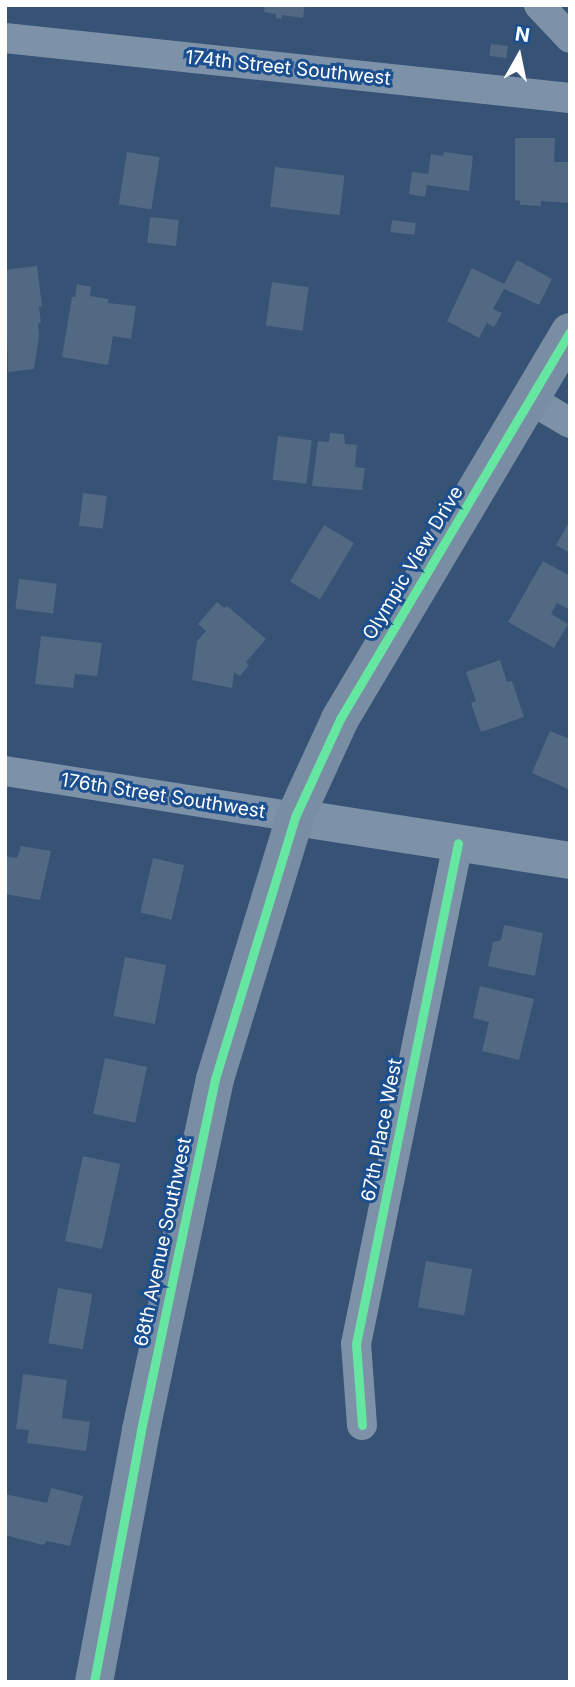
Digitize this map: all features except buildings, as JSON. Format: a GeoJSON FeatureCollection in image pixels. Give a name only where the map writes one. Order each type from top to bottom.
{"type":"FeatureCollection","features":[{"type":"Feature","properties":{"kind":"main road","name":"Olympic View Drive"},"geometry":{"type":"LineString","coordinates":[[295,817],[340,719],[570,332]]}},
{"type":"Feature","properties":{"kind":"main road","name":"68th Avenue Southwest"},"geometry":{"type":"LineString","coordinates":[[94,1682],[141,1430],[215,1079],[295,817]]}},
{"type":"Feature","properties":{"kind":"street"},"geometry":{"type":"LineString","coordinates":[[539,5],[570,38]]}},
{"type":"Feature","properties":{"kind":"street","name":"174th Street Southwest"},"geometry":{"type":"LineString","coordinates":[[5,38],[570,98]]}},
{"type":"Feature","properties":{"kind":"street"},"geometry":{"type":"LineString","coordinates":[[531,400],[570,423]]}},
{"type":"Feature","properties":{"kind":"street","name":"176th Street Southwest"},"geometry":{"type":"LineString","coordinates":[[5,771],[570,860]]}},
{"type":"Feature","properties":{"kind":"street","name":"67th Place West"},"geometry":{"type":"LineString","coordinates":[[362,1426],[356,1344],[458,843]]}},
{"type":"Feature","properties":{"kind":"cycle path"},"geometry":{"type":"LineString","coordinates":[[94,1682],[141,1430],[215,1079],[295,817],[340,719],[570,332]]}},
{"type":"Feature","properties":{"kind":"cycle path"},"geometry":{"type":"LineString","coordinates":[[362,1425],[356,1344],[458,843]]}}]}
